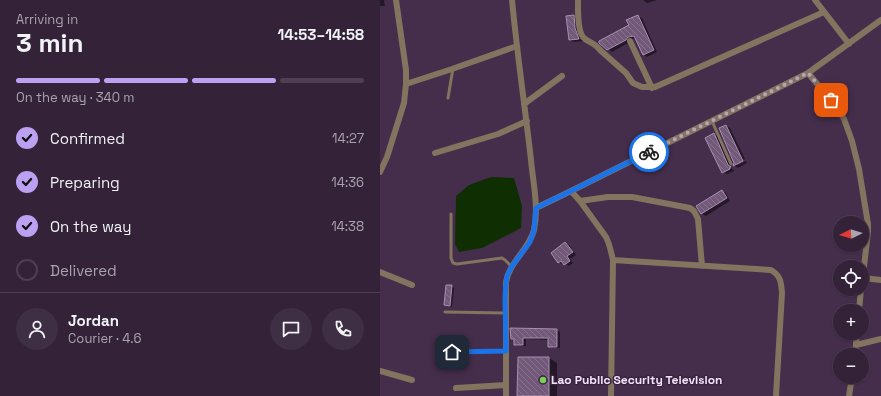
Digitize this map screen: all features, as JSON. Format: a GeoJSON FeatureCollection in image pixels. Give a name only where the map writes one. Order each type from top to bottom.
{"type":"FeatureCollection","features":[{"type":"Feature","properties":{"kind":"street"},"geometry":{"type":"LineString","coordinates":[[380,172],[387,157],[404,103],[406,84],[405,63],[396,0]]}},
{"type":"Feature","properties":{"kind":"street"},"geometry":{"type":"LineString","coordinates":[[506,396],[506,282],[508,272],[530,242],[534,230],[536,208],[512,0]]}},
{"type":"Feature","properties":{"kind":"street"},"geometry":{"type":"LineString","coordinates":[[578,0],[581,35],[584,39],[598,47],[626,73],[633,83],[642,87],[652,88],[824,12]]}},
{"type":"Feature","properties":{"kind":"street"},"geometry":{"type":"LineString","coordinates":[[815,0],[849,44]]}},
{"type":"Feature","properties":{"kind":"street"},"geometry":{"type":"LineString","coordinates":[[536,208],[808,73],[881,20]]}},
{"type":"Feature","properties":{"kind":"street"},"geometry":{"type":"LineString","coordinates":[[630,41],[652,88]]}},
{"type":"Feature","properties":{"kind":"street"},"geometry":{"type":"LineString","coordinates":[[406,84],[517,46]]}},
{"type":"Feature","properties":{"kind":"street"},"geometry":{"type":"LineString","coordinates":[[808,73],[839,110],[852,141],[859,169],[868,224],[865,260]]}},
{"type":"Feature","properties":{"kind":"street"},"geometry":{"type":"LineString","coordinates":[[524,104],[562,76]]}},
{"type":"Feature","properties":{"kind":"street"},"geometry":{"type":"LineString","coordinates":[[435,153],[498,134],[526,121]]}},
{"type":"Feature","properties":{"kind":"street"},"geometry":{"type":"LineString","coordinates":[[571,191],[606,237],[613,260],[611,396]]}},
{"type":"Feature","properties":{"kind":"street"},"geometry":{"type":"LineString","coordinates":[[580,201],[608,197],[632,197],[690,208],[694,211],[698,219],[702,266]]}},
{"type":"Feature","properties":{"kind":"street"},"geometry":{"type":"LineString","coordinates":[[613,260],[771,270],[777,274],[781,282],[782,293],[776,396]]}},
{"type":"Feature","properties":{"kind":"street"},"geometry":{"type":"LineString","coordinates":[[380,272],[412,285]]}},
{"type":"Feature","properties":{"kind":"street"},"geometry":{"type":"LineString","coordinates":[[869,281],[881,280]]}},
{"type":"Feature","properties":{"kind":"street"},"geometry":{"type":"LineString","coordinates":[[856,344],[881,338]]}},
{"type":"Feature","properties":{"kind":"street"},"geometry":{"type":"LineString","coordinates":[[856,340],[856,348]]}},
{"type":"Feature","properties":{"kind":"street"},"geometry":{"type":"LineString","coordinates":[[380,371],[412,380]]}},
{"type":"Feature","properties":{"kind":"street"},"geometry":{"type":"LineString","coordinates":[[849,396],[851,384]]}},
{"type":"Feature","properties":{"kind":"street"},"geometry":{"type":"LineString","coordinates":[[456,388],[506,385]]}},
{"type":"Feature","properties":{"kind":"lane"},"geometry":{"type":"LineString","coordinates":[[448,98],[453,68]]}},
{"type":"Feature","properties":{"kind":"lane"},"geometry":{"type":"LineString","coordinates":[[712,121],[731,164]]}},
{"type":"Feature","properties":{"kind":"lane"},"geometry":{"type":"LineString","coordinates":[[451,214],[451,258],[453,263],[457,264],[502,258],[512,266]]}},
{"type":"Feature","properties":{"kind":"lane"},"geometry":{"type":"LineString","coordinates":[[445,312],[505,313]]}},
{"type":"Feature","properties":{"kind":"lane"},"geometry":{"type":"LineString","coordinates":[[438,352],[506,351]]}},
{"type":"Feature","properties":{"kind":"shaded area"},"geometry":{"type":"Polygon","coordinates":[[[491,177],[514,178],[522,206],[521,228],[482,248],[459,252],[455,244],[456,196],[469,185],[491,177]]]}},
{"type":"Feature","properties":{"kind":"building"},"geometry":{"type":"Polygon","coordinates":[[[574,15],[575,28],[579,39],[569,40],[566,16],[574,15]]]}},
{"type":"Feature","properties":{"kind":"building"},"geometry":{"type":"Polygon","coordinates":[[[638,15],[654,50],[643,55],[634,36],[628,37],[626,40],[607,50],[599,43],[599,41],[629,25],[626,20],[638,15]]]}},
{"type":"Feature","properties":{"kind":"building"},"geometry":{"type":"Polygon","coordinates":[[[726,125],[743,161],[733,166],[734,163],[719,128],[726,125]]]}},
{"type":"Feature","properties":{"kind":"building"},"geometry":{"type":"Polygon","coordinates":[[[714,133],[728,165],[731,167],[722,173],[705,138],[714,133]]]}},
{"type":"Feature","properties":{"kind":"building"},"geometry":{"type":"Polygon","coordinates":[[[722,190],[727,198],[701,214],[696,206],[722,190]]]}},
{"type":"Feature","properties":{"kind":"building"},"geometry":{"type":"Polygon","coordinates":[[[565,242],[573,252],[567,256],[570,261],[564,265],[561,261],[558,263],[551,253],[565,242]]]}},
{"type":"Feature","properties":{"kind":"building"},"geometry":{"type":"Polygon","coordinates":[[[446,285],[452,285],[450,306],[444,305],[446,285]]]}},
{"type":"Feature","properties":{"kind":"building"},"geometry":{"type":"Polygon","coordinates":[[[510,328],[557,329],[557,347],[548,347],[548,338],[523,338],[523,345],[514,345],[514,339],[511,339],[510,328]]]}},
{"type":"Feature","properties":{"kind":"building","name":"Lao Public Security Television"},"geometry":{"type":"Polygon","coordinates":[[[518,357],[549,357],[549,396],[517,396],[518,357]]]}},
{"type":"Feature","properties":{"kind":"way so far"},"geometry":{"type":"LineString","coordinates":[[649,152],[808,73],[831,100]]}},
{"type":"Feature","properties":{"kind":"place","name":"Lao Public Security Television"},"geometry":{"type":"Point","coordinates":[543,380]}},
{"type":"Feature","properties":{"kind":"route"},"geometry":{"type":"LineString","coordinates":[[452,352],[506,351],[505,298],[507,276],[512,266],[530,242],[534,230],[536,208],[649,152]]}}]}
